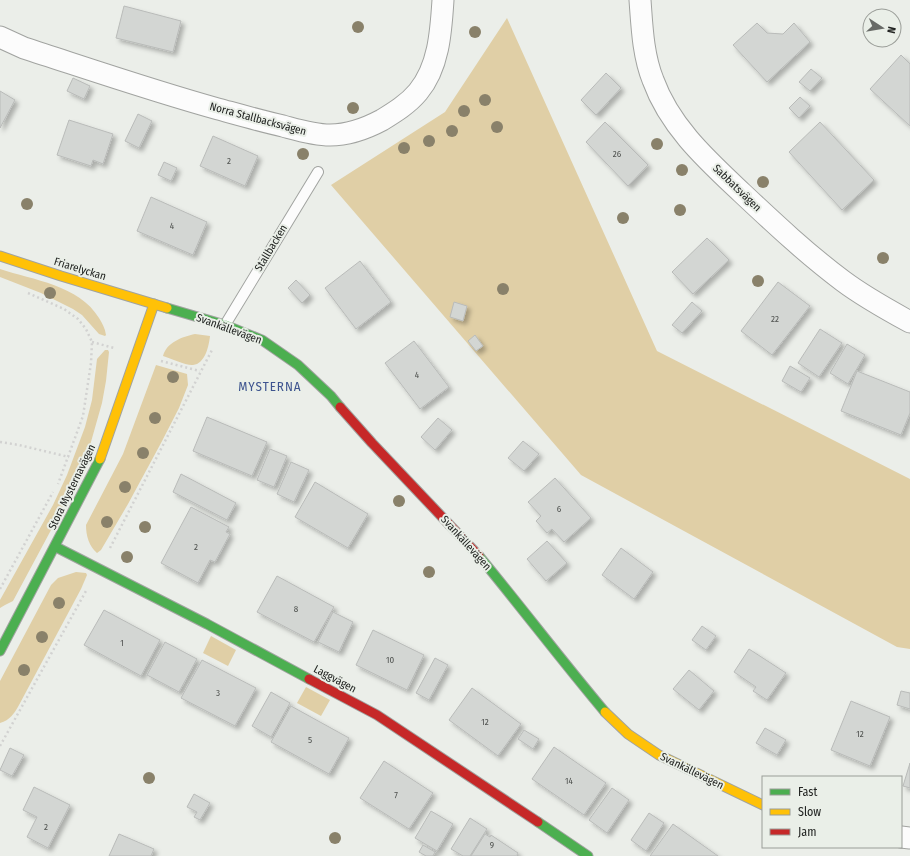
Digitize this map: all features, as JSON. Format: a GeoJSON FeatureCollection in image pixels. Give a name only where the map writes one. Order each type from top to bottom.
{"type":"FeatureCollection","features":[{"type":"Feature","properties":{"kind":"street","name":"Norra Stallbacksvägen"},"geometry":{"type":"LineString","coordinates":[[0,37],[24,48],[184,100],[295,130],[330,135],[352,132],[373,125],[398,110],[418,92],[431,70],[434,61],[442,22],[443,0]]}},
{"type":"Feature","properties":{"kind":"street","name":"Sabbatsvägen"},"geometry":{"type":"LineString","coordinates":[[640,0],[644,51],[653,81],[665,107],[682,133],[701,154],[777,226],[804,249],[844,282],[910,322]]}},
{"type":"Feature","properties":{"kind":"street","name":"Friarelyckan"},"geometry":{"type":"LineString","coordinates":[[0,256],[154,304]]}},
{"type":"Feature","properties":{"kind":"street","name":"Svankällevägen"},"geometry":{"type":"LineString","coordinates":[[154,304],[225,325],[262,340],[298,365],[331,396],[372,443],[472,548],[531,619],[594,700],[614,722],[659,756],[762,805]]}},
{"type":"Feature","properties":{"kind":"street","name":"Stora Mysternavägen"},"geometry":{"type":"LineString","coordinates":[[0,651],[98,466],[154,304]]}},
{"type":"Feature","properties":{"kind":"street","name":"Laggvägen"},"geometry":{"type":"LineString","coordinates":[[56,547],[207,624],[377,715],[588,856]]}},
{"type":"Feature","properties":{"kind":"lane","name":"Stallbacken"},"geometry":{"type":"LineString","coordinates":[[225,325],[318,172]]}},
{"type":"Feature","properties":{"kind":"path"},"geometry":{"type":"LineString","coordinates":[[0,590],[58,484],[69,457],[83,416],[91,363],[92,342],[86,329],[78,319],[52,303],[22,290]]}},
{"type":"Feature","properties":{"kind":"path"},"geometry":{"type":"LineString","coordinates":[[0,442],[69,457]]}},
{"type":"Feature","properties":{"kind":"shaded area"},"geometry":{"type":"Polygon","coordinates":[[[507,18],[657,351],[910,479],[910,649],[897,647],[581,475],[331,185],[445,112],[507,18]]]}},
{"type":"Feature","properties":{"kind":"shaded area"},"geometry":{"type":"Polygon","coordinates":[[[0,269],[54,285],[80,298],[99,318],[106,335],[99,334],[82,315],[73,309],[41,293],[0,277],[0,269]]]}},
{"type":"Feature","properties":{"kind":"shaded area"},"geometry":{"type":"Polygon","coordinates":[[[195,334],[210,336],[206,354],[197,364],[187,364],[163,356],[171,344],[195,334]]]}},
{"type":"Feature","properties":{"kind":"shaded area"},"geometry":{"type":"Polygon","coordinates":[[[105,350],[108,350],[109,352],[106,381],[102,403],[87,456],[73,489],[13,601],[0,608],[0,600],[53,505],[67,475],[85,427],[92,400],[97,359],[105,350]]]}},
{"type":"Feature","properties":{"kind":"shaded area"},"geometry":{"type":"Polygon","coordinates":[[[156,365],[187,374],[188,385],[179,408],[128,504],[101,550],[97,553],[88,540],[86,525],[123,454],[156,365]]]}},
{"type":"Feature","properties":{"kind":"shaded area"},"geometry":{"type":"Polygon","coordinates":[[[76,572],[86,573],[87,575],[81,589],[17,708],[9,718],[0,723],[0,681],[51,585],[58,578],[76,572]]]}},
{"type":"Feature","properties":{"kind":"shaded area"},"geometry":{"type":"Polygon","coordinates":[[[211,636],[236,650],[228,666],[203,653],[211,636]]]}},
{"type":"Feature","properties":{"kind":"shaded area"},"geometry":{"type":"Polygon","coordinates":[[[306,687],[330,700],[321,716],[297,703],[306,687]]]}},
{"type":"Feature","properties":{"kind":"building"},"geometry":{"type":"Polygon","coordinates":[[[124,6],[181,21],[173,52],[116,38],[124,6]]]}},
{"type":"Feature","properties":{"kind":"building"},"geometry":{"type":"Polygon","coordinates":[[[757,23],[767,33],[783,34],[794,23],[810,42],[767,82],[733,45],[757,23]]]}},
{"type":"Feature","properties":{"kind":"building"},"geometry":{"type":"Polygon","coordinates":[[[901,55],[910,64],[910,126],[870,89],[901,55]]]}},
{"type":"Feature","properties":{"kind":"building"},"geometry":{"type":"Polygon","coordinates":[[[811,69],[822,78],[810,91],[799,82],[811,69]]]}},
{"type":"Feature","properties":{"kind":"building"},"geometry":{"type":"Polygon","coordinates":[[[606,73],[621,88],[596,115],[581,100],[606,73]]]}},
{"type":"Feature","properties":{"kind":"building"},"geometry":{"type":"Polygon","coordinates":[[[73,78],[90,86],[84,99],[67,91],[73,78]]]}},
{"type":"Feature","properties":{"kind":"building"},"geometry":{"type":"Polygon","coordinates":[[[0,91],[15,100],[0,128],[0,91]]]}},
{"type":"Feature","properties":{"kind":"building"},"geometry":{"type":"Polygon","coordinates":[[[800,97],[810,106],[799,118],[789,108],[800,97]]]}},
{"type":"Feature","properties":{"kind":"building"},"geometry":{"type":"Polygon","coordinates":[[[138,114],[152,121],[139,148],[125,141],[138,114]]]}},
{"type":"Feature","properties":{"kind":"building"},"geometry":{"type":"Polygon","coordinates":[[[69,120],[113,134],[103,164],[93,160],[91,166],[57,155],[69,120]]]}},
{"type":"Feature","properties":{"kind":"building"},"geometry":{"type":"Polygon","coordinates":[[[605,122],[648,165],[628,186],[586,142],[605,122]]]}},
{"type":"Feature","properties":{"kind":"building"},"geometry":{"type":"Polygon","coordinates":[[[820,122],[874,180],[842,210],[789,152],[820,122]]]}},
{"type":"Feature","properties":{"kind":"building"},"geometry":{"type":"Polygon","coordinates":[[[213,136],[258,156],[245,186],[200,166],[213,136]]]}},
{"type":"Feature","properties":{"kind":"building"},"geometry":{"type":"Polygon","coordinates":[[[164,162],[177,168],[171,181],[158,175],[164,162]]]}},
{"type":"Feature","properties":{"kind":"building"},"geometry":{"type":"Polygon","coordinates":[[[151,197],[207,222],[193,255],[137,231],[151,197]]]}},
{"type":"Feature","properties":{"kind":"building"},"geometry":{"type":"Polygon","coordinates":[[[707,238],[729,260],[693,294],[672,272],[707,238]]]}},
{"type":"Feature","properties":{"kind":"building"},"geometry":{"type":"Polygon","coordinates":[[[360,261],[391,302],[356,329],[325,288],[360,261]]]}},
{"type":"Feature","properties":{"kind":"building"},"geometry":{"type":"Polygon","coordinates":[[[296,280],[310,295],[302,303],[288,288],[296,280]]]}},
{"type":"Feature","properties":{"kind":"building"},"geometry":{"type":"Polygon","coordinates":[[[778,282],[810,306],[772,355],[741,331],[778,282]]]}},
{"type":"Feature","properties":{"kind":"building"},"geometry":{"type":"Polygon","coordinates":[[[454,302],[467,306],[463,321],[450,317],[454,302]]]}},
{"type":"Feature","properties":{"kind":"building"},"geometry":{"type":"Polygon","coordinates":[[[692,302],[702,311],[682,333],[672,325],[692,302]]]}},
{"type":"Feature","properties":{"kind":"building"},"geometry":{"type":"Polygon","coordinates":[[[820,329],[842,343],[819,377],[798,363],[820,329]]]}},
{"type":"Feature","properties":{"kind":"building"},"geometry":{"type":"Polygon","coordinates":[[[475,335],[483,346],[476,351],[468,341],[475,335]]]}},
{"type":"Feature","properties":{"kind":"building"},"geometry":{"type":"Polygon","coordinates":[[[414,341],[449,387],[420,409],[385,363],[414,341]]]}},
{"type":"Feature","properties":{"kind":"building"},"geometry":{"type":"Polygon","coordinates":[[[847,344],[865,355],[848,384],[830,373],[847,344]]]}},
{"type":"Feature","properties":{"kind":"building"},"geometry":{"type":"Polygon","coordinates":[[[790,366],[810,378],[801,392],[782,381],[790,366]]]}},
{"type":"Feature","properties":{"kind":"building"},"geometry":{"type":"Polygon","coordinates":[[[857,371],[910,392],[910,413],[901,435],[841,411],[857,371]]]}},
{"type":"Feature","properties":{"kind":"building"},"geometry":{"type":"Polygon","coordinates":[[[207,417],[267,442],[252,476],[193,451],[207,417]]]}},
{"type":"Feature","properties":{"kind":"building"},"geometry":{"type":"Polygon","coordinates":[[[438,418],[452,430],[435,450],[421,437],[438,418]]]}},
{"type":"Feature","properties":{"kind":"building"},"geometry":{"type":"Polygon","coordinates":[[[523,441],[539,454],[524,471],[508,458],[523,441]]]}},
{"type":"Feature","properties":{"kind":"building"},"geometry":{"type":"Polygon","coordinates":[[[270,449],[287,456],[274,487],[257,480],[270,449]]]}},
{"type":"Feature","properties":{"kind":"building"},"geometry":{"type":"Polygon","coordinates":[[[291,462],[309,470],[294,502],[277,494],[291,462]]]}},
{"type":"Feature","properties":{"kind":"building"},"geometry":{"type":"Polygon","coordinates":[[[181,474],[236,503],[227,520],[173,492],[181,474]]]}},
{"type":"Feature","properties":{"kind":"building"},"geometry":{"type":"Polygon","coordinates":[[[555,478],[591,518],[564,542],[552,529],[547,533],[536,521],[541,516],[528,502],[555,478]]]}},
{"type":"Feature","properties":{"kind":"building"},"geometry":{"type":"Polygon","coordinates":[[[315,482],[368,514],[348,548],[295,517],[315,482]]]}},
{"type":"Feature","properties":{"kind":"building"},"geometry":{"type":"Polygon","coordinates":[[[191,507],[229,527],[226,532],[230,534],[215,562],[210,560],[198,583],[161,563],[191,507]]]}},
{"type":"Feature","properties":{"kind":"building"},"geometry":{"type":"Polygon","coordinates":[[[547,541],[567,563],[546,581],[527,559],[547,541]]]}},
{"type":"Feature","properties":{"kind":"building"},"geometry":{"type":"Polygon","coordinates":[[[621,548],[653,572],[634,599],[602,575],[621,548]]]}},
{"type":"Feature","properties":{"kind":"building"},"geometry":{"type":"Polygon","coordinates":[[[277,576],[334,607],[314,642],[257,612],[277,576]]]}},
{"type":"Feature","properties":{"kind":"building"},"geometry":{"type":"Polygon","coordinates":[[[104,610],[160,640],[141,676],[84,645],[104,610]]]}},
{"type":"Feature","properties":{"kind":"building"},"geometry":{"type":"Polygon","coordinates":[[[333,612],[353,622],[339,652],[318,642],[333,612]]]}},
{"type":"Feature","properties":{"kind":"building"},"geometry":{"type":"Polygon","coordinates":[[[702,626],[716,636],[706,650],[692,640],[702,626]]]}},
{"type":"Feature","properties":{"kind":"building"},"geometry":{"type":"Polygon","coordinates":[[[373,630],[424,655],[407,690],[356,665],[373,630]]]}},
{"type":"Feature","properties":{"kind":"building"},"geometry":{"type":"Polygon","coordinates":[[[165,642],[197,659],[179,692],[147,675],[165,642]]]}},
{"type":"Feature","properties":{"kind":"building"},"geometry":{"type":"Polygon","coordinates":[[[749,649],[786,673],[767,700],[753,691],[756,687],[734,672],[749,649]]]}},
{"type":"Feature","properties":{"kind":"building"},"geometry":{"type":"Polygon","coordinates":[[[435,658],[448,665],[429,700],[416,693],[435,658]]]}},
{"type":"Feature","properties":{"kind":"building"},"geometry":{"type":"Polygon","coordinates":[[[202,660],[256,688],[235,726],[181,698],[202,660]]]}},
{"type":"Feature","properties":{"kind":"building"},"geometry":{"type":"Polygon","coordinates":[[[689,670],[714,691],[699,710],[673,689],[689,670]]]}},
{"type":"Feature","properties":{"kind":"building"},"geometry":{"type":"Polygon","coordinates":[[[472,688],[521,724],[498,756],[449,720],[472,688]]]}},
{"type":"Feature","properties":{"kind":"building"},"geometry":{"type":"Polygon","coordinates":[[[901,691],[910,693],[910,709],[897,705],[901,691]]]}},
{"type":"Feature","properties":{"kind":"building"},"geometry":{"type":"Polygon","coordinates":[[[271,692],[290,703],[271,737],[252,726],[271,692]]]}},
{"type":"Feature","properties":{"kind":"building"},"geometry":{"type":"Polygon","coordinates":[[[851,701],[890,717],[870,766],[831,750],[851,701]]]}},
{"type":"Feature","properties":{"kind":"building"},"geometry":{"type":"Polygon","coordinates":[[[291,706],[349,738],[329,774],[271,742],[291,706]]]}},
{"type":"Feature","properties":{"kind":"building"},"geometry":{"type":"Polygon","coordinates":[[[765,728],[786,740],[777,755],[756,743],[765,728]]]}},
{"type":"Feature","properties":{"kind":"building"},"geometry":{"type":"Polygon","coordinates":[[[524,730],[539,739],[533,749],[518,739],[524,730]]]}},
{"type":"Feature","properties":{"kind":"building"},"geometry":{"type":"Polygon","coordinates":[[[554,747],[606,783],[584,815],[532,779],[554,747]]]}},
{"type":"Feature","properties":{"kind":"building"},"geometry":{"type":"Polygon","coordinates":[[[10,748],[24,755],[12,776],[0,770],[10,748]]]}},
{"type":"Feature","properties":{"kind":"building"},"geometry":{"type":"Polygon","coordinates":[[[384,761],[433,793],[409,829],[360,798],[384,761]]]}},
{"type":"Feature","properties":{"kind":"building"},"geometry":{"type":"Polygon","coordinates":[[[910,763],[910,788],[903,786],[910,763]]]}},
{"type":"Feature","properties":{"kind":"building"},"geometry":{"type":"Polygon","coordinates":[[[34,787],[70,805],[48,848],[27,837],[37,817],[23,810],[34,787]]]}},
{"type":"Feature","properties":{"kind":"building"},"geometry":{"type":"Polygon","coordinates":[[[612,788],[629,800],[607,833],[589,820],[612,788]]]}},
{"type":"Feature","properties":{"kind":"building"},"geometry":{"type":"Polygon","coordinates":[[[194,794],[210,803],[200,820],[194,817],[197,812],[187,807],[194,794]]]}},
{"type":"Feature","properties":{"kind":"building"},"geometry":{"type":"Polygon","coordinates":[[[431,811],[453,824],[437,851],[415,838],[431,811]]]}},
{"type":"Feature","properties":{"kind":"building"},"geometry":{"type":"Polygon","coordinates":[[[649,813],[664,823],[646,851],[631,840],[649,813]]]}},
{"type":"Feature","properties":{"kind":"building"},"geometry":{"type":"Polygon","coordinates":[[[470,818],[487,829],[470,856],[463,856],[451,849],[470,818]]]}},
{"type":"Feature","properties":{"kind":"building"},"geometry":{"type":"Polygon","coordinates":[[[673,824],[718,856],[650,856],[673,824]]]}},
{"type":"Feature","properties":{"kind":"building"},"geometry":{"type":"Polygon","coordinates":[[[119,834],[154,849],[151,856],[109,856],[119,834]]]}},
{"type":"Feature","properties":{"kind":"building"},"geometry":{"type":"Polygon","coordinates":[[[485,834],[490,837],[491,835],[518,853],[518,856],[471,856],[485,834]]]}},
{"type":"Feature","properties":{"kind":"building"},"geometry":{"type":"Polygon","coordinates":[[[423,845],[435,852],[433,856],[426,856],[419,852],[423,845]]]}},
{"type":"Feature","properties":{"kind":"traffic: fast"},"geometry":{"type":"LineString","coordinates":[[167,308],[225,325],[262,340],[298,365],[331,396],[340,407]]}},
{"type":"Feature","properties":{"kind":"traffic: fast"},"geometry":{"type":"LineString","coordinates":[[0,651],[100,459]]}},
{"type":"Feature","properties":{"kind":"traffic: fast"},"geometry":{"type":"LineString","coordinates":[[56,547],[207,624],[309,679]]}},
{"type":"Feature","properties":{"kind":"traffic: fast"},"geometry":{"type":"LineString","coordinates":[[479,556],[605,712]]}},
{"type":"Feature","properties":{"kind":"traffic: fast"},"geometry":{"type":"LineString","coordinates":[[538,822],[588,856]]}},
{"type":"Feature","properties":{"kind":"traffic: slow"},"geometry":{"type":"LineString","coordinates":[[0,256],[167,308]]}},
{"type":"Feature","properties":{"kind":"traffic: slow"},"geometry":{"type":"LineString","coordinates":[[100,459],[154,304]]}},
{"type":"Feature","properties":{"kind":"traffic: slow"},"geometry":{"type":"LineString","coordinates":[[605,712],[628,734],[659,755],[762,805]]}},
{"type":"Feature","properties":{"kind":"traffic: jam"},"geometry":{"type":"LineString","coordinates":[[340,407],[479,556]]}},
{"type":"Feature","properties":{"kind":"traffic: jam"},"geometry":{"type":"LineString","coordinates":[[309,679],[377,715],[538,822]]}},
{"type":"Feature","properties":{"kind":"district","name":"MYSTERNA"},"geometry":{"type":"Point","coordinates":[270,386]}}]}
